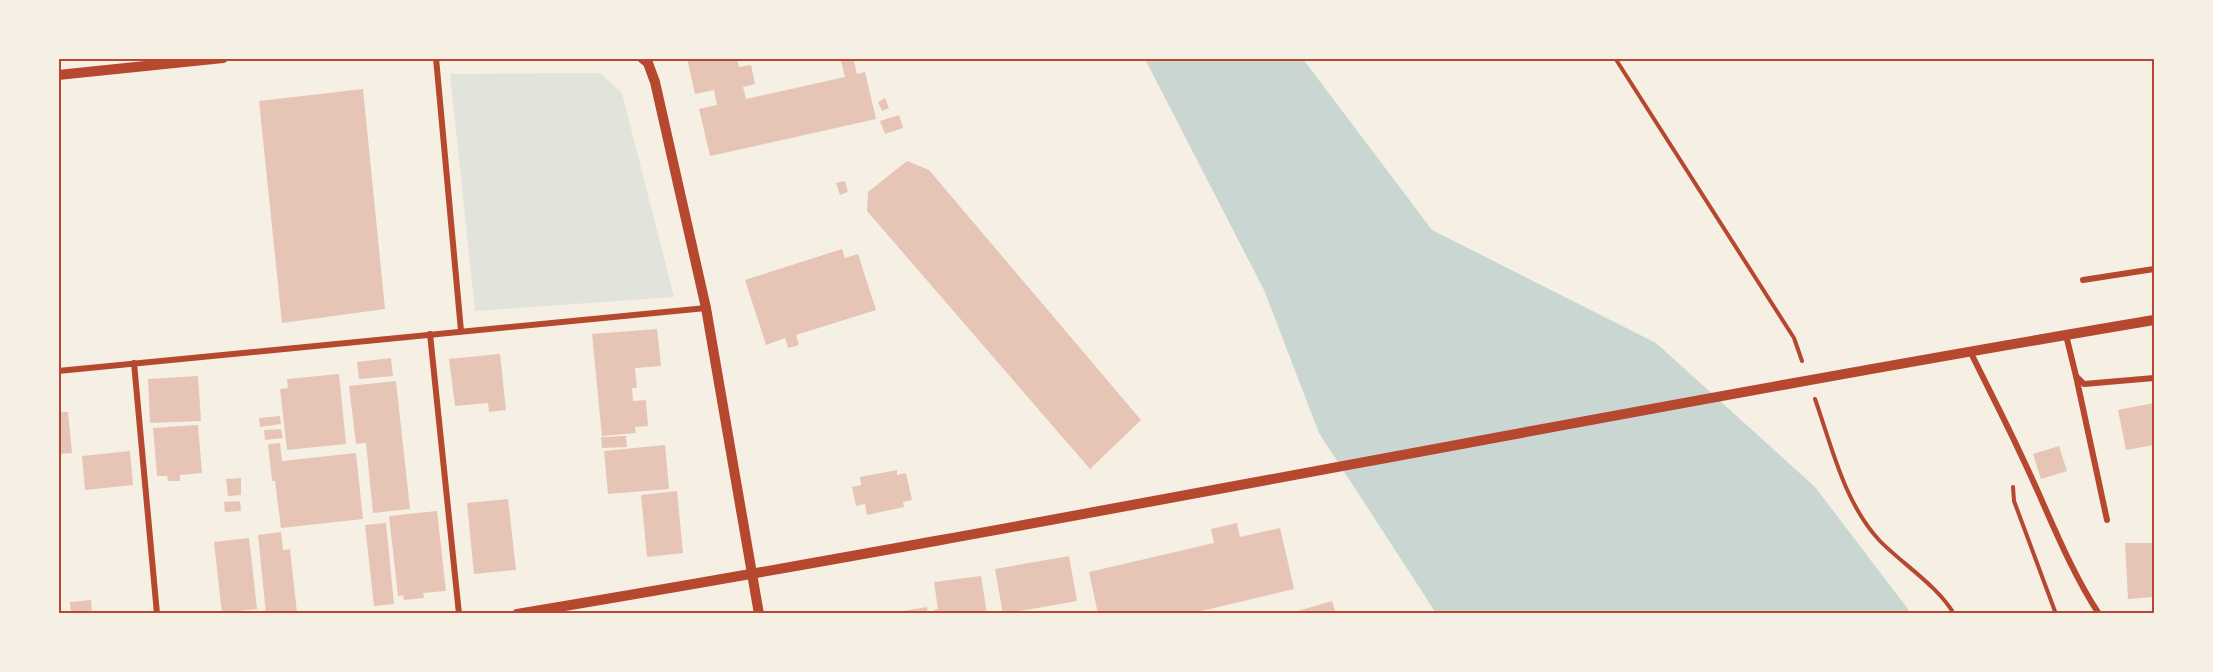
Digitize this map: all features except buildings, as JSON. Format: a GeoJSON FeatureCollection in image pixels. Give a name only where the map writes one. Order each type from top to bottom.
{"type":"FeatureCollection","features":[{"type":"Feature","properties":{"kind":"street"},"geometry":{"type":"LineString","coordinates":[[58,75],[223,58]]}},
{"type":"Feature","properties":{"kind":"street"},"geometry":{"type":"LineString","coordinates":[[436,58],[460,331]]}},
{"type":"Feature","properties":{"kind":"street"},"geometry":{"type":"LineString","coordinates":[[642,58],[648,63],[655,82],[706,308],[759,614]]}},
{"type":"Feature","properties":{"kind":"street"},"geometry":{"type":"LineString","coordinates":[[2083,280],[2154,269]]}},
{"type":"Feature","properties":{"kind":"street"},"geometry":{"type":"LineString","coordinates":[[58,371],[706,308]]}},
{"type":"Feature","properties":{"kind":"street"},"geometry":{"type":"LineString","coordinates":[[517,614],[752,575],[1256,481],[2154,320]]}},
{"type":"Feature","properties":{"kind":"street"},"geometry":{"type":"LineString","coordinates":[[430,334],[459,614]]}},
{"type":"Feature","properties":{"kind":"street"},"geometry":{"type":"LineString","coordinates":[[2066,335],[2107,520]]}},
{"type":"Feature","properties":{"kind":"street"},"geometry":{"type":"LineString","coordinates":[[1971,353],[2022,456],[2053,526],[2099,614]]}},
{"type":"Feature","properties":{"kind":"street"},"geometry":{"type":"LineString","coordinates":[[134,363],[157,614]]}},
{"type":"Feature","properties":{"kind":"street"},"geometry":{"type":"LineString","coordinates":[[2076,376],[2084,384],[2154,378]]}},
{"type":"Feature","properties":{"kind":"path"},"geometry":{"type":"LineString","coordinates":[[1615,58],[1794,338],[1805,371]]}},
{"type":"Feature","properties":{"kind":"path"},"geometry":{"type":"LineString","coordinates":[[1813,393],[1855,508],[1879,540],[1914,570],[1954,614]]}},
{"type":"Feature","properties":{"kind":"path"},"geometry":{"type":"LineString","coordinates":[[2022,456],[2012,473],[2014,501],[2056,614]]}},
{"type":"Feature","properties":{"kind":"shaded area"},"geometry":{"type":"Polygon","coordinates":[[[1145,59],[1303,59],[1432,230],[1656,343],[1815,487],[1911,613],[1436,613],[1319,433],[1264,290],[1145,59]]]}},
{"type":"Feature","properties":{"kind":"shaded area"},"geometry":{"type":"Polygon","coordinates":[[[600,73],[622,93],[674,297],[475,311],[450,74],[600,73]]]}}]}
